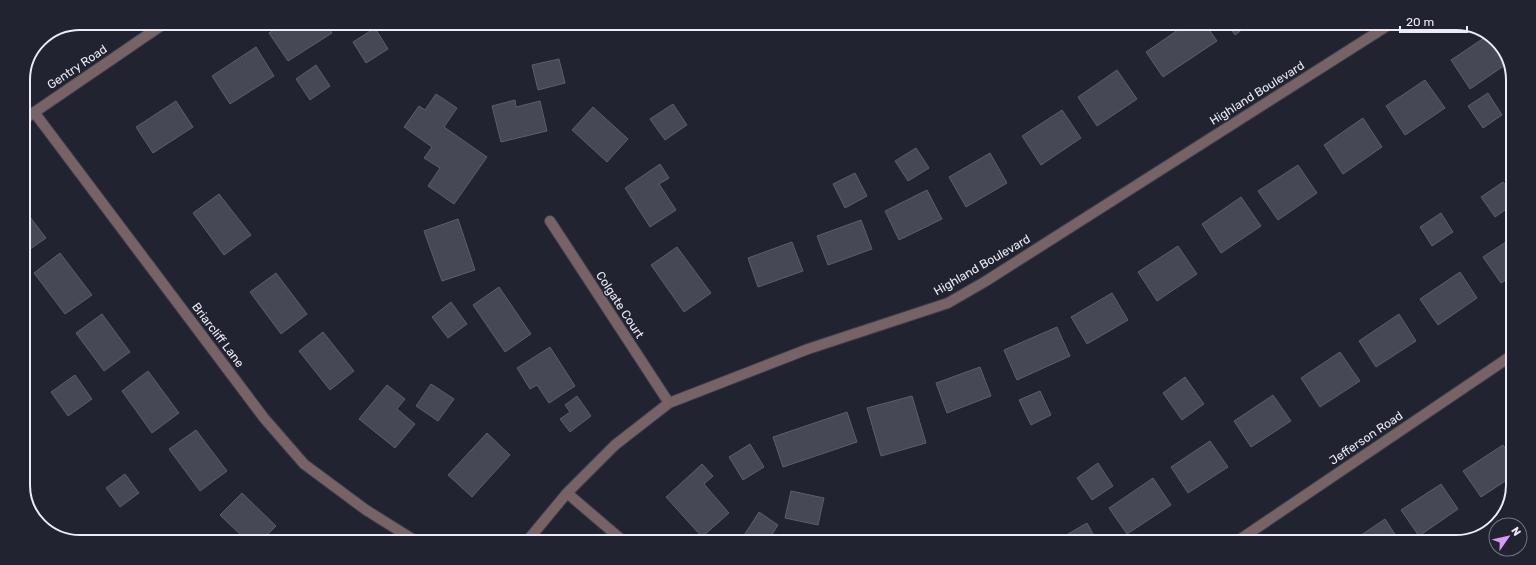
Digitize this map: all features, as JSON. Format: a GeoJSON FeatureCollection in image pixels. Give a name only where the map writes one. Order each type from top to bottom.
{"type":"FeatureCollection","features":[{"type":"Feature","properties":{"kind":"street","name":"Gentry Road"},"geometry":{"type":"LineString","coordinates":[[30,115],[155,30]]}},
{"type":"Feature","properties":{"kind":"street","name":"Highland Boulevard"},"geometry":{"type":"LineString","coordinates":[[532,535],[567,493],[615,445],[669,403],[808,350],[948,303],[1382,30]]}},
{"type":"Feature","properties":{"kind":"street","name":"Briarcliff Lane"},"geometry":{"type":"LineString","coordinates":[[34,112],[264,418],[304,464],[366,510],[406,535]]}},
{"type":"Feature","properties":{"kind":"street","name":"Colgate Court"},"geometry":{"type":"LineString","coordinates":[[550,221],[669,403]]}},
{"type":"Feature","properties":{"kind":"street","name":"Jefferson Road"},"geometry":{"type":"LineString","coordinates":[[1246,535],[1506,359]]}},
{"type":"Feature","properties":{"kind":"street"},"geometry":{"type":"LineString","coordinates":[[567,493],[616,535]]}},
{"type":"Feature","properties":{"kind":"building"},"geometry":{"type":"Polygon","coordinates":[[[274,30],[330,30],[332,33],[288,61],[269,33],[274,30]]]}},
{"type":"Feature","properties":{"kind":"building"},"geometry":{"type":"Polygon","coordinates":[[[372,30],[376,30],[388,49],[366,63],[353,42],[372,30]]]}},
{"type":"Feature","properties":{"kind":"building"},"geometry":{"type":"Polygon","coordinates":[[[1178,30],[1209,30],[1217,41],[1163,77],[1146,52],[1178,30]]]}},
{"type":"Feature","properties":{"kind":"building"},"geometry":{"type":"Polygon","coordinates":[[[1232,30],[1242,30],[1235,35],[1232,30]]]}},
{"type":"Feature","properties":{"kind":"building"},"geometry":{"type":"Polygon","coordinates":[[[1483,38],[1496,50],[1504,66],[1470,89],[1451,60],[1483,38]]]}},
{"type":"Feature","properties":{"kind":"building"},"geometry":{"type":"Polygon","coordinates":[[[256,47],[274,76],[230,104],[212,76],[256,47]]]}},
{"type":"Feature","properties":{"kind":"building"},"geometry":{"type":"Polygon","coordinates":[[[559,59],[565,83],[538,90],[532,65],[559,59]]]}},
{"type":"Feature","properties":{"kind":"building"},"geometry":{"type":"Polygon","coordinates":[[[316,65],[330,86],[310,100],[296,79],[316,65]]]}},
{"type":"Feature","properties":{"kind":"building"},"geometry":{"type":"Polygon","coordinates":[[[1117,70],[1137,99],[1097,126],[1078,97],[1117,70]]]}},
{"type":"Feature","properties":{"kind":"building"},"geometry":{"type":"Polygon","coordinates":[[[1425,80],[1445,108],[1405,135],[1386,106],[1425,80]]]}},
{"type":"Feature","properties":{"kind":"building"},"geometry":{"type":"Polygon","coordinates":[[[1488,93],[1502,115],[1483,128],[1468,106],[1488,93]]]}},
{"type":"Feature","properties":{"kind":"building"},"geometry":{"type":"Polygon","coordinates":[[[436,94],[457,108],[444,127],[487,157],[454,204],[428,186],[440,168],[424,158],[432,147],[404,127],[419,106],[425,110],[436,94]]]}},
{"type":"Feature","properties":{"kind":"building"},"geometry":{"type":"Polygon","coordinates":[[[515,100],[516,107],[540,101],[547,131],[501,142],[492,106],[515,100]]]}},
{"type":"Feature","properties":{"kind":"building"},"geometry":{"type":"Polygon","coordinates":[[[176,101],[193,127],[153,153],[136,127],[176,101]]]}},
{"type":"Feature","properties":{"kind":"building"},"geometry":{"type":"Polygon","coordinates":[[[673,104],[687,125],[665,140],[650,119],[673,104]]]}},
{"type":"Feature","properties":{"kind":"building"},"geometry":{"type":"Polygon","coordinates":[[[593,107],[628,139],[607,162],[572,130],[593,107]]]}},
{"type":"Feature","properties":{"kind":"building"},"geometry":{"type":"Polygon","coordinates":[[[1062,110],[1081,138],[1041,165],[1022,136],[1062,110]]]}},
{"type":"Feature","properties":{"kind":"building"},"geometry":{"type":"Polygon","coordinates":[[[1363,118],[1382,147],[1343,174],[1324,145],[1363,118]]]}},
{"type":"Feature","properties":{"kind":"building"},"geometry":{"type":"Polygon","coordinates":[[[916,148],[929,168],[908,181],[895,161],[916,148]]]}},
{"type":"Feature","properties":{"kind":"building"},"geometry":{"type":"Polygon","coordinates":[[[990,153],[1007,183],[966,207],[949,177],[990,153]]]}},
{"type":"Feature","properties":{"kind":"building"},"geometry":{"type":"Polygon","coordinates":[[[660,164],[669,178],[659,184],[676,210],[650,227],[625,188],[660,164]]]}},
{"type":"Feature","properties":{"kind":"building"},"geometry":{"type":"Polygon","coordinates":[[[1298,165],[1317,193],[1278,220],[1258,191],[1298,165]]]}},
{"type":"Feature","properties":{"kind":"building"},"geometry":{"type":"Polygon","coordinates":[[[855,173],[867,196],[845,208],[833,184],[855,173]]]}},
{"type":"Feature","properties":{"kind":"building"},"geometry":{"type":"Polygon","coordinates":[[[1503,182],[1506,186],[1506,209],[1495,217],[1481,197],[1503,182]]]}},
{"type":"Feature","properties":{"kind":"building"},"geometry":{"type":"Polygon","coordinates":[[[927,190],[942,219],[899,240],[885,211],[927,190]]]}},
{"type":"Feature","properties":{"kind":"building"},"geometry":{"type":"Polygon","coordinates":[[[219,194],[251,235],[224,255],[193,213],[219,194]]]}},
{"type":"Feature","properties":{"kind":"building"},"geometry":{"type":"Polygon","coordinates":[[[1241,197],[1261,226],[1221,253],[1202,224],[1241,197]]]}},
{"type":"Feature","properties":{"kind":"building"},"geometry":{"type":"Polygon","coordinates":[[[1441,213],[1453,232],[1432,246],[1420,227],[1441,213]]]}},
{"type":"Feature","properties":{"kind":"building"},"geometry":{"type":"Polygon","coordinates":[[[30,217],[46,238],[30,249],[30,217]]]}},
{"type":"Feature","properties":{"kind":"building"},"geometry":{"type":"Polygon","coordinates":[[[458,219],[475,270],[442,281],[424,231],[458,219]]]}},
{"type":"Feature","properties":{"kind":"building"},"geometry":{"type":"Polygon","coordinates":[[[861,220],[872,249],[828,265],[817,236],[861,220]]]}},
{"type":"Feature","properties":{"kind":"building"},"geometry":{"type":"Polygon","coordinates":[[[792,242],[803,271],[758,287],[748,258],[792,242]]]}},
{"type":"Feature","properties":{"kind":"building"},"geometry":{"type":"Polygon","coordinates":[[[1506,242],[1506,280],[1501,283],[1483,257],[1506,242]]]}},
{"type":"Feature","properties":{"kind":"building"},"geometry":{"type":"Polygon","coordinates":[[[1178,246],[1197,274],[1157,301],[1138,272],[1178,246]]]}},
{"type":"Feature","properties":{"kind":"building"},"geometry":{"type":"Polygon","coordinates":[[[677,247],[711,293],[684,312],[651,265],[677,247]]]}},
{"type":"Feature","properties":{"kind":"building"},"geometry":{"type":"Polygon","coordinates":[[[60,253],[92,295],[65,314],[34,273],[60,253]]]}},
{"type":"Feature","properties":{"kind":"building"},"geometry":{"type":"Polygon","coordinates":[[[1460,272],[1477,298],[1438,325],[1420,299],[1460,272]]]}},
{"type":"Feature","properties":{"kind":"building"},"geometry":{"type":"Polygon","coordinates":[[[276,273],[307,314],[281,334],[250,292],[276,273]]]}},
{"type":"Feature","properties":{"kind":"building"},"geometry":{"type":"Polygon","coordinates":[[[499,287],[531,334],[505,352],[473,305],[499,287]]]}},
{"type":"Feature","properties":{"kind":"building"},"geometry":{"type":"Polygon","coordinates":[[[1112,293],[1128,320],[1087,344],[1071,317],[1112,293]]]}},
{"type":"Feature","properties":{"kind":"building"},"geometry":{"type":"Polygon","coordinates":[[[451,302],[467,324],[448,338],[432,317],[451,302]]]}},
{"type":"Feature","properties":{"kind":"building"},"geometry":{"type":"Polygon","coordinates":[[[102,314],[130,352],[104,371],[76,333],[102,314]]]}},
{"type":"Feature","properties":{"kind":"building"},"geometry":{"type":"Polygon","coordinates":[[[1399,314],[1416,341],[1376,367],[1359,341],[1399,314]]]}},
{"type":"Feature","properties":{"kind":"building"},"geometry":{"type":"Polygon","coordinates":[[[1057,327],[1070,356],[1017,380],[1004,350],[1057,327]]]}},
{"type":"Feature","properties":{"kind":"building"},"geometry":{"type":"Polygon","coordinates":[[[323,332],[354,371],[330,390],[299,351],[323,332]]]}},
{"type":"Feature","properties":{"kind":"building"},"geometry":{"type":"Polygon","coordinates":[[[550,347],[575,386],[549,403],[537,385],[530,389],[517,368],[550,347]]]}},
{"type":"Feature","properties":{"kind":"building"},"geometry":{"type":"Polygon","coordinates":[[[1340,352],[1360,381],[1320,407],[1301,378],[1340,352]]]}},
{"type":"Feature","properties":{"kind":"building"},"geometry":{"type":"Polygon","coordinates":[[[980,367],[991,396],[947,413],[936,383],[980,367]]]}},
{"type":"Feature","properties":{"kind":"building"},"geometry":{"type":"Polygon","coordinates":[[[148,371],[179,413],[152,433],[122,391],[148,371]]]}},
{"type":"Feature","properties":{"kind":"building"},"geometry":{"type":"Polygon","coordinates":[[[75,375],[92,399],[68,416],[51,392],[75,375]]]}},
{"type":"Feature","properties":{"kind":"building"},"geometry":{"type":"Polygon","coordinates":[[[1185,377],[1204,404],[1182,420],[1163,393],[1185,377]]]}},
{"type":"Feature","properties":{"kind":"building"},"geometry":{"type":"Polygon","coordinates":[[[431,384],[454,399],[438,421],[416,406],[431,384]]]}},
{"type":"Feature","properties":{"kind":"building"},"geometry":{"type":"Polygon","coordinates":[[[387,385],[405,399],[397,409],[415,424],[395,448],[359,419],[387,385]]]}},
{"type":"Feature","properties":{"kind":"building"},"geometry":{"type":"Polygon","coordinates":[[[1040,391],[1051,415],[1031,425],[1019,400],[1040,391]]]}},
{"type":"Feature","properties":{"kind":"building"},"geometry":{"type":"Polygon","coordinates":[[[1273,395],[1291,421],[1251,447],[1234,421],[1273,395]]]}},
{"type":"Feature","properties":{"kind":"building"},"geometry":{"type":"Polygon","coordinates":[[[577,396],[591,416],[570,432],[560,419],[570,412],[565,405],[577,396]]]}},
{"type":"Feature","properties":{"kind":"building"},"geometry":{"type":"Polygon","coordinates":[[[912,396],[926,443],[881,456],[867,408],[912,396]]]}},
{"type":"Feature","properties":{"kind":"building"},"geometry":{"type":"Polygon","coordinates":[[[847,412],[857,442],[783,467],[773,437],[847,412]]]}},
{"type":"Feature","properties":{"kind":"building"},"geometry":{"type":"Polygon","coordinates":[[[196,430],[227,471],[200,491],[169,449],[196,430]]]}},
{"type":"Feature","properties":{"kind":"building"},"geometry":{"type":"Polygon","coordinates":[[[487,433],[510,455],[472,497],[448,475],[487,433]]]}},
{"type":"Feature","properties":{"kind":"building"},"geometry":{"type":"Polygon","coordinates":[[[1210,441],[1228,467],[1188,493],[1171,467],[1210,441]]]}},
{"type":"Feature","properties":{"kind":"building"},"geometry":{"type":"Polygon","coordinates":[[[750,444],[764,467],[743,480],[729,457],[750,444]]]}},
{"type":"Feature","properties":{"kind":"building"},"geometry":{"type":"Polygon","coordinates":[[[1503,445],[1506,449],[1506,481],[1481,497],[1463,471],[1503,445]]]}},
{"type":"Feature","properties":{"kind":"building"},"geometry":{"type":"Polygon","coordinates":[[[1098,463],[1113,486],[1092,500],[1077,478],[1098,463]]]}},
{"type":"Feature","properties":{"kind":"building"},"geometry":{"type":"Polygon","coordinates":[[[702,464],[713,476],[704,484],[729,513],[704,535],[700,535],[666,497],[702,464]]]}},
{"type":"Feature","properties":{"kind":"building"},"geometry":{"type":"Polygon","coordinates":[[[125,474],[139,493],[120,507],[106,488],[125,474]]]}},
{"type":"Feature","properties":{"kind":"building"},"geometry":{"type":"Polygon","coordinates":[[[1153,478],[1171,505],[1127,534],[1109,508],[1153,478]]]}},
{"type":"Feature","properties":{"kind":"building"},"geometry":{"type":"Polygon","coordinates":[[[1441,484],[1458,509],[1420,535],[1418,535],[1401,510],[1441,484]]]}},
{"type":"Feature","properties":{"kind":"building"},"geometry":{"type":"Polygon","coordinates":[[[791,491],[824,498],[818,525],[785,518],[791,491]]]}},
{"type":"Feature","properties":{"kind":"building"},"geometry":{"type":"Polygon","coordinates":[[[242,493],[276,526],[267,535],[241,535],[220,515],[242,493]]]}},
{"type":"Feature","properties":{"kind":"building"},"geometry":{"type":"Polygon","coordinates":[[[759,512],[778,525],[772,535],[744,535],[759,512]]]}},
{"type":"Feature","properties":{"kind":"building"},"geometry":{"type":"Polygon","coordinates":[[[1385,519],[1395,535],[1361,535],[1385,519]]]}},
{"type":"Feature","properties":{"kind":"building"},"geometry":{"type":"Polygon","coordinates":[[[1087,523],[1094,535],[1066,535],[1087,523]]]}}]}
